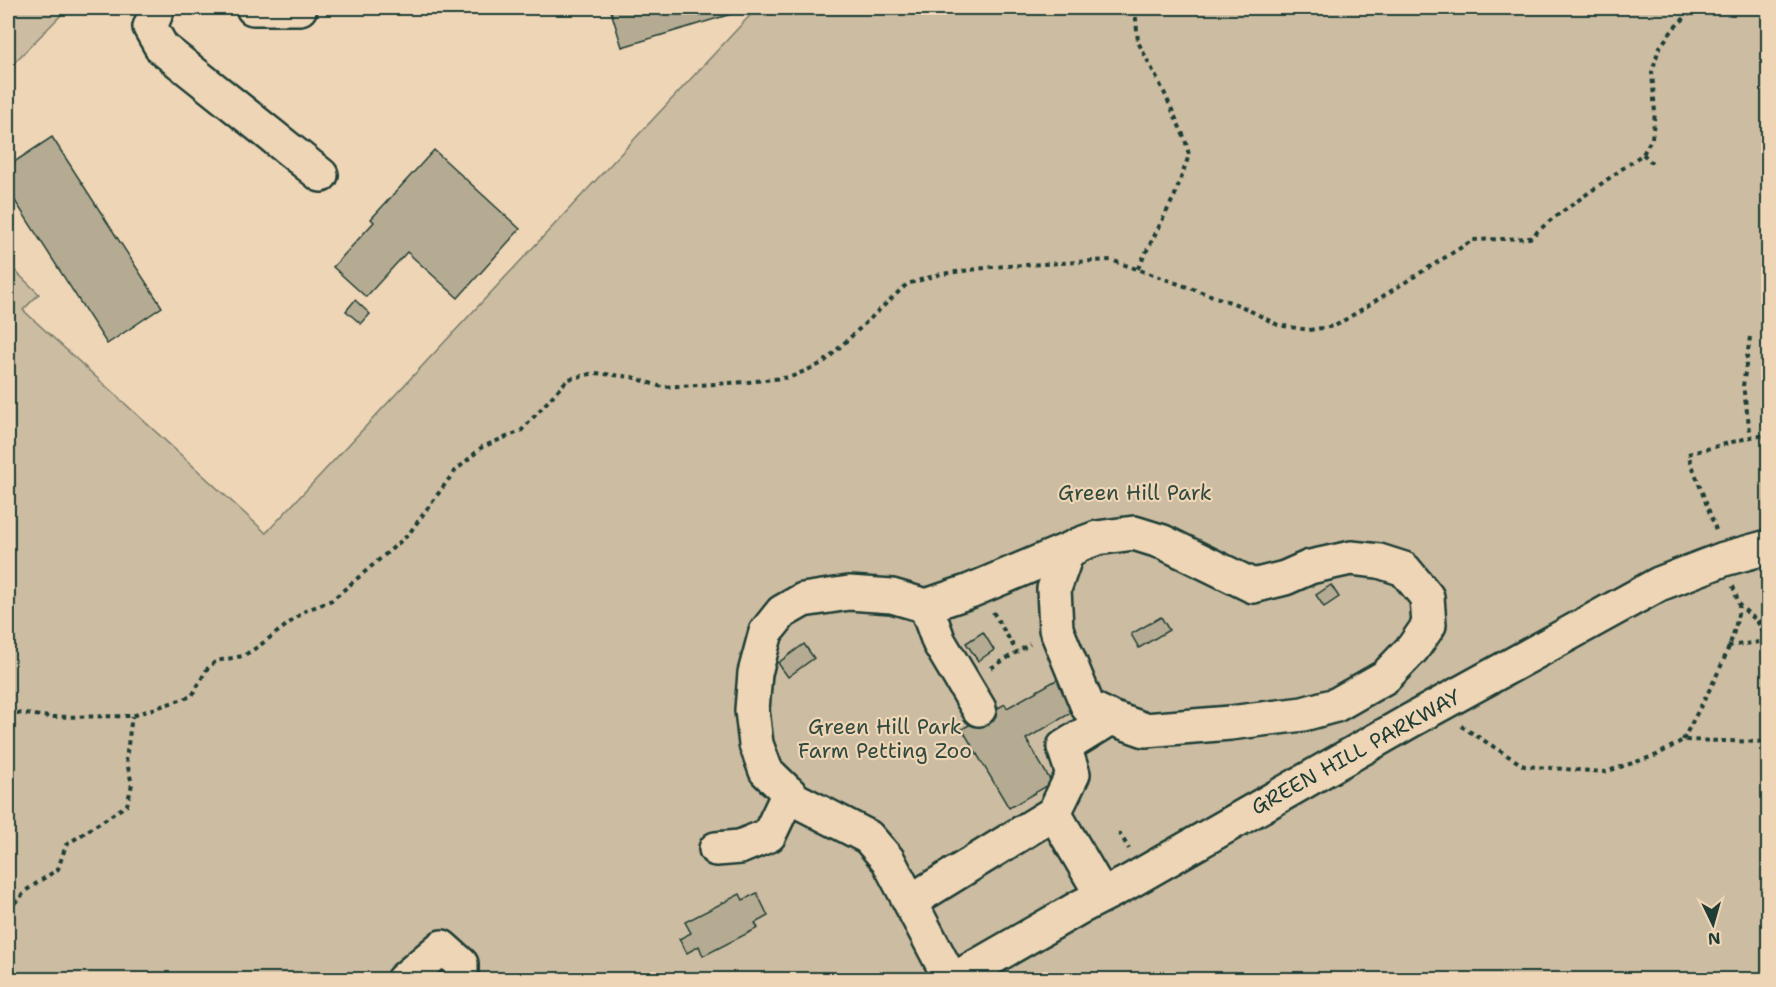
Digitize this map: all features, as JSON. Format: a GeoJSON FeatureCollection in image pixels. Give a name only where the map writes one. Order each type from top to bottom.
{"type":"FeatureCollection","features":[{"type":"Feature","properties":{"kind":"street"},"geometry":{"type":"LineString","coordinates":[[158,8],[150,27],[162,48],[321,175]]}},
{"type":"Feature","properties":{"kind":"street"},"geometry":{"type":"LineString","coordinates":[[254,8],[300,8]]}},
{"type":"Feature","properties":{"kind":"street"},"geometry":{"type":"LineString","coordinates":[[952,980],[888,860],[868,837],[796,800],[766,771],[756,744],[752,710],[755,673],[766,632],[782,612],[803,600],[849,593],[892,596],[926,606],[979,587],[1077,546],[1097,538],[1134,533],[1163,542],[1253,586],[1285,578],[1310,567],[1351,558],[1379,561],[1404,569],[1427,597],[1429,625],[1413,648],[1386,677],[1336,705],[1303,714],[1145,730],[1088,707],[1056,629],[1054,589],[1066,555],[1077,546]]}},
{"type":"Feature","properties":{"kind":"street","name":"GREEN HILL PARKWAY"},"geometry":{"type":"LineString","coordinates":[[952,980],[1408,722],[1659,584],[1724,559],[1768,547]]}},
{"type":"Feature","properties":{"kind":"street"},"geometry":{"type":"LineString","coordinates":[[926,606],[939,642],[972,697]]}},
{"type":"Feature","properties":{"kind":"street"},"geometry":{"type":"LineString","coordinates":[[911,901],[1054,813],[1073,774],[1064,747],[1111,718]]}},
{"type":"Feature","properties":{"kind":"street"},"geometry":{"type":"LineString","coordinates":[[716,849],[740,847],[769,835],[789,793]]}},
{"type":"Feature","properties":{"kind":"street"},"geometry":{"type":"LineString","coordinates":[[1054,813],[1102,896]]}},
{"type":"Feature","properties":{"kind":"street"},"geometry":{"type":"LineString","coordinates":[[403,980],[442,947],[461,964],[461,980]]}},
{"type":"Feature","properties":{"kind":"path"},"geometry":{"type":"LineString","coordinates":[[1135,8],[1138,42],[1164,92],[1185,139],[1189,154],[1175,195],[1137,270]]}},
{"type":"Feature","properties":{"kind":"path"},"geometry":{"type":"LineString","coordinates":[[8,712],[51,717],[132,716],[192,696],[207,669],[216,661],[243,656],[305,611],[332,600],[408,535],[461,466],[482,447],[521,431],[568,379],[595,373],[632,377],[662,387],[705,386],[791,377],[823,363],[906,284],[941,274],[992,267],[1111,260],[1241,306],[1278,325],[1309,330],[1335,326],[1473,240],[1530,238],[1552,219],[1642,154],[1652,138],[1656,113],[1652,72],[1659,48],[1692,8]]}},
{"type":"Feature","properties":{"kind":"path"},"geometry":{"type":"LineString","coordinates":[[1689,14],[1722,8]]}},
{"type":"Feature","properties":{"kind":"path"},"geometry":{"type":"LineString","coordinates":[[1736,8],[1768,11]]}},
{"type":"Feature","properties":{"kind":"path"},"geometry":{"type":"LineString","coordinates":[[1642,154],[1652,163]]}},
{"type":"Feature","properties":{"kind":"path"},"geometry":{"type":"LineString","coordinates":[[1750,337],[1743,386],[1751,437]]}},
{"type":"Feature","properties":{"kind":"path"},"geometry":{"type":"LineString","coordinates":[[1683,740],[1722,661],[1738,617],[1739,605],[1707,503],[1688,454],[1751,437],[1768,435]]}},
{"type":"Feature","properties":{"kind":"path"},"geometry":{"type":"LineString","coordinates":[[979,587],[1017,652]]}},
{"type":"Feature","properties":{"kind":"path"},"geometry":{"type":"LineString","coordinates":[[1728,646],[1768,640],[1756,620],[1739,605]]}},
{"type":"Feature","properties":{"kind":"path"},"geometry":{"type":"LineString","coordinates":[[1756,620],[1768,625]]}},
{"type":"Feature","properties":{"kind":"path"},"geometry":{"type":"LineString","coordinates":[[972,697],[1017,652],[1056,629]]}},
{"type":"Feature","properties":{"kind":"path"},"geometry":{"type":"LineString","coordinates":[[8,910],[28,889],[58,869],[66,845],[127,805],[132,784],[126,759],[132,716]]}},
{"type":"Feature","properties":{"kind":"path"},"geometry":{"type":"LineString","coordinates":[[1460,725],[1524,766],[1605,772],[1657,755],[1683,740],[1768,742]]}},
{"type":"Feature","properties":{"kind":"green space"},"geometry":{"type":"Polygon","coordinates":[[[8,8],[68,8],[8,69],[8,8]]]}},
{"type":"Feature","properties":{"kind":"green space","name":"Green Hill Park"},"geometry":{"type":"Polygon","coordinates":[[[757,8],[1768,8],[1768,979],[8,979],[8,264],[39,294],[23,310],[266,533],[757,8]]]}},
{"type":"Feature","properties":{"kind":"building"},"geometry":{"type":"Polygon","coordinates":[[[610,8],[737,8],[738,12],[622,47],[610,8]]]}},
{"type":"Feature","properties":{"kind":"building"},"geometry":{"type":"Polygon","coordinates":[[[52,137],[162,307],[107,344],[8,190],[8,166],[52,137]]]}},
{"type":"Feature","properties":{"kind":"building"},"geometry":{"type":"Polygon","coordinates":[[[434,150],[520,229],[458,298],[407,252],[366,297],[333,267],[374,222],[371,219],[434,150]]]}},
{"type":"Feature","properties":{"kind":"building"},"geometry":{"type":"Polygon","coordinates":[[[355,300],[370,314],[361,324],[346,311],[355,300]]]}},
{"type":"Feature","properties":{"kind":"building"},"geometry":{"type":"Polygon","coordinates":[[[1331,585],[1339,597],[1324,607],[1316,595],[1331,585]]]}},
{"type":"Feature","properties":{"kind":"building"},"geometry":{"type":"Polygon","coordinates":[[[1161,617],[1169,630],[1139,648],[1131,634],[1161,617]]]}},
{"type":"Feature","properties":{"kind":"building"},"geometry":{"type":"Polygon","coordinates":[[[983,632],[994,650],[978,661],[966,643],[983,632]]]}},
{"type":"Feature","properties":{"kind":"building"},"geometry":{"type":"Polygon","coordinates":[[[804,644],[814,658],[788,677],[778,663],[804,644]]]}},
{"type":"Feature","properties":{"kind":"building"},"geometry":{"type":"Polygon","coordinates":[[[1058,679],[1076,710],[1026,739],[1052,783],[1009,808],[962,729],[1005,704],[1007,708],[1058,679]]]}},
{"type":"Feature","properties":{"kind":"building"},"geometry":{"type":"Polygon","coordinates":[[[757,893],[768,916],[755,923],[758,928],[703,956],[699,946],[687,953],[679,939],[691,933],[685,922],[740,894],[743,900],[757,893]]]}},
{"type":"Feature","properties":{"kind":"park label","name":"Green Hill Park Farm Petting Zoo"},"geometry":{"type":"Point","coordinates":[885,739]}}]}
